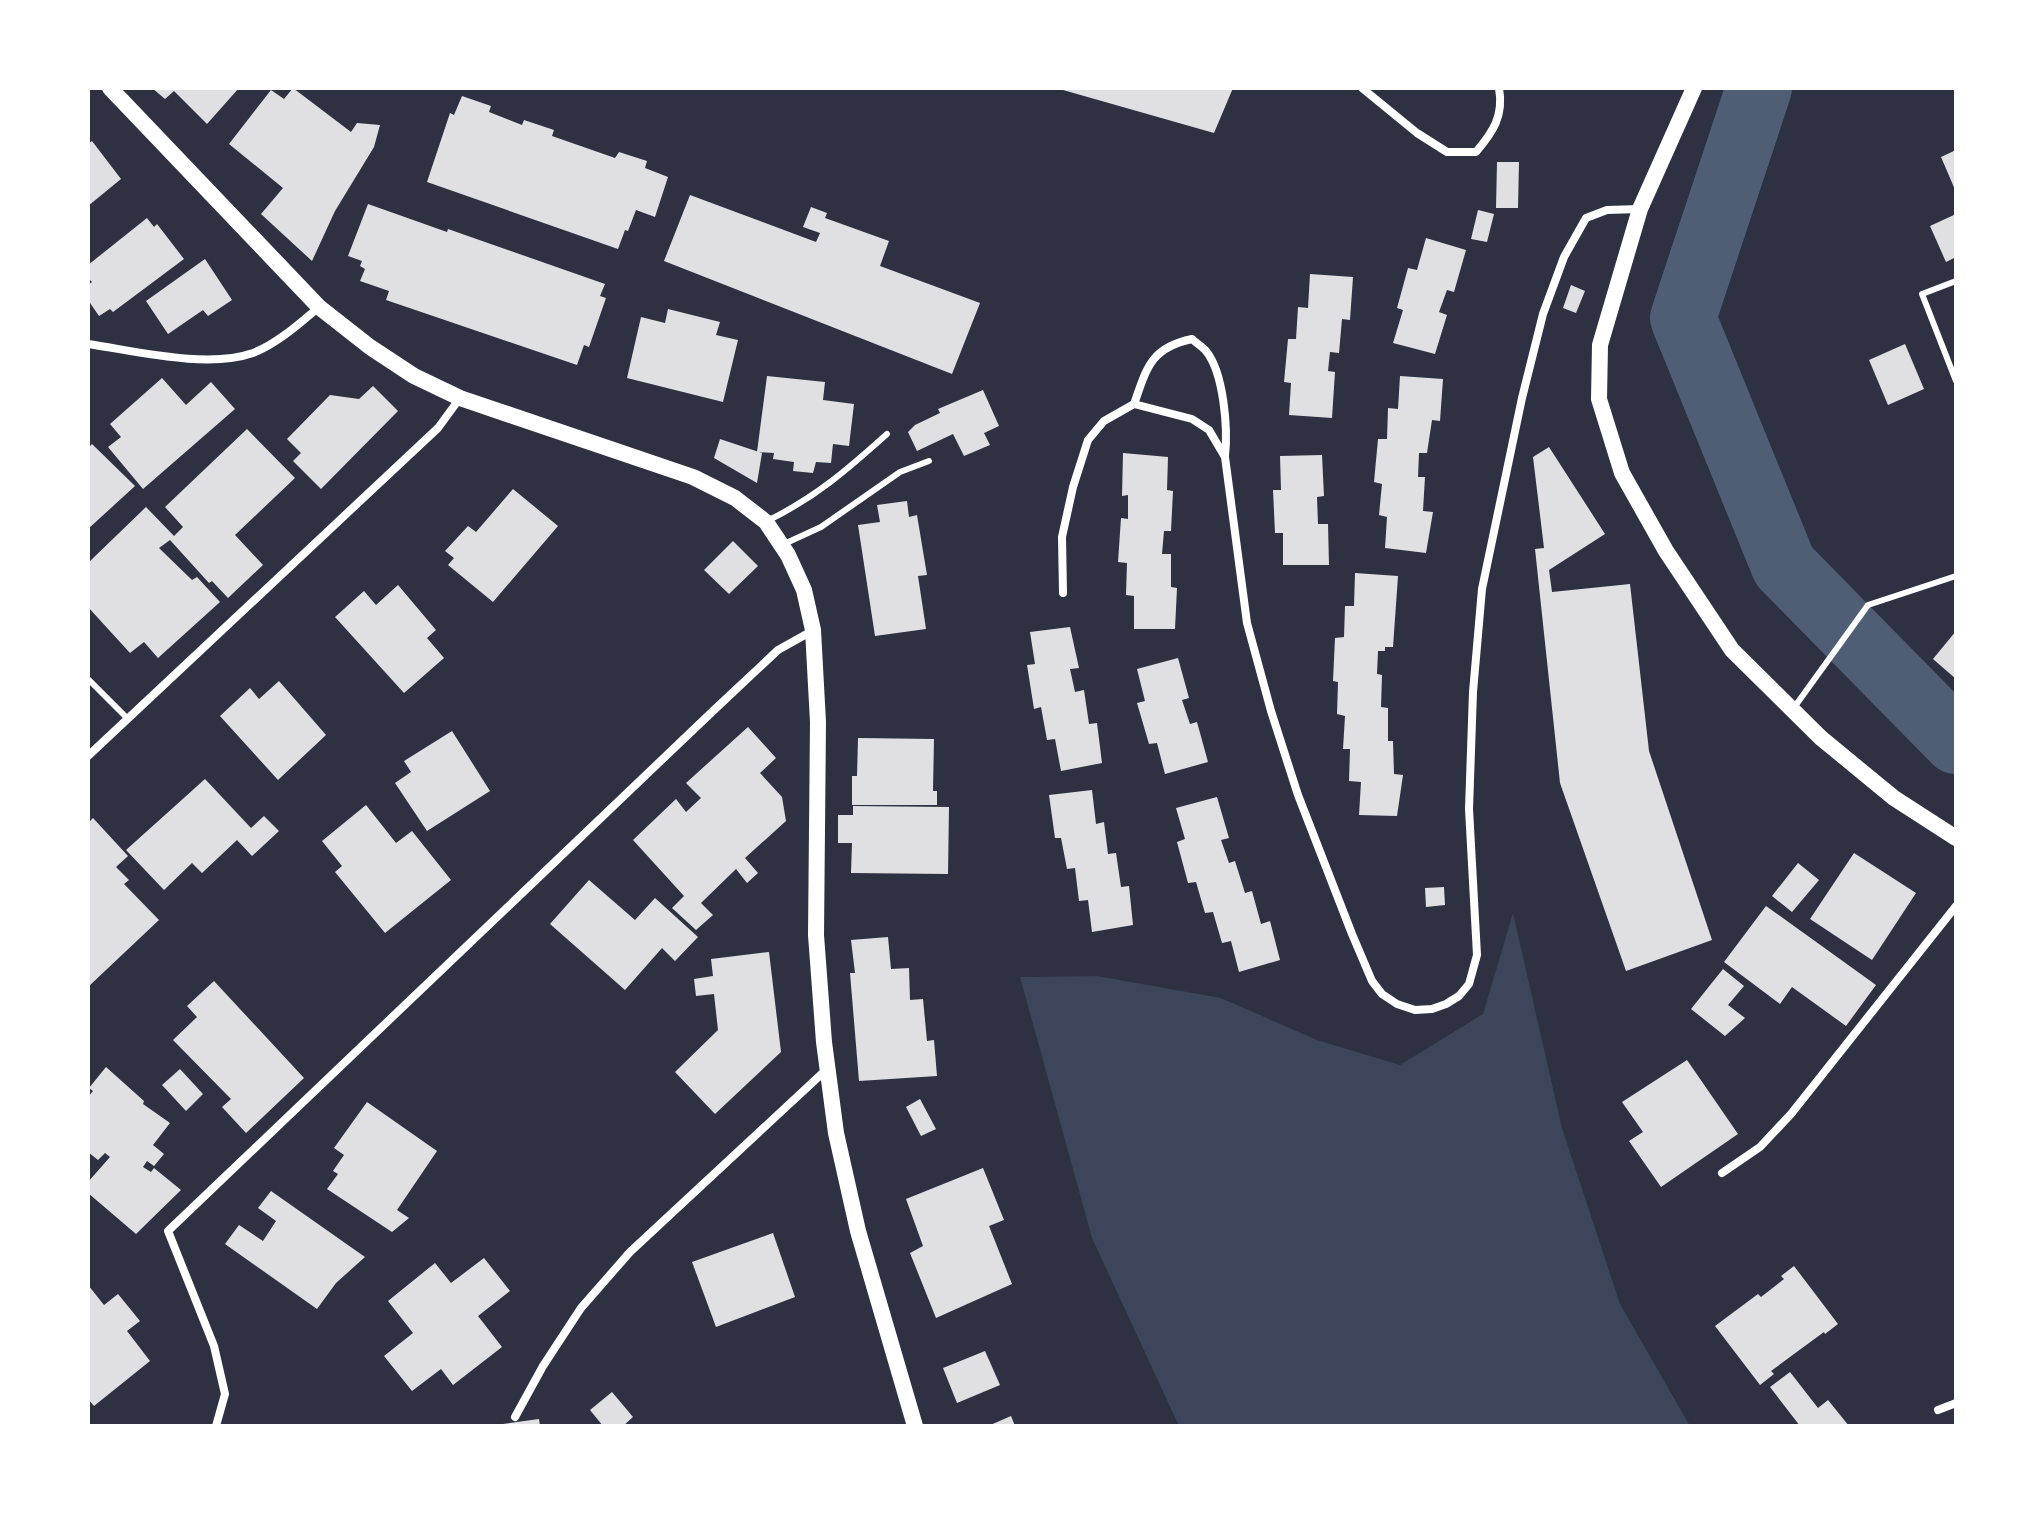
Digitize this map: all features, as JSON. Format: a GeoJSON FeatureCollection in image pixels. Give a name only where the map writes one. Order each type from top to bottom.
{"type":"FeatureCollection","features":[{"type":"Feature","properties":{"kind":"main road"},"geometry":{"type":"LineString","coordinates":[[110,88],[319,307],[370,347],[414,376],[460,398],[693,477],[735,498],[766,522],[788,555],[804,590],[813,630],[818,722],[816,935],[827,1069],[836,1133],[858,1231],[915,1426]]}},
{"type":"Feature","properties":{"kind":"main road"},"geometry":{"type":"LineString","coordinates":[[1694,88],[1640,209],[1600,345],[1599,399],[1622,473],[1666,551],[1732,650],[1821,738],[1894,798],[1956,838]]}},
{"type":"Feature","properties":{"kind":"street"},"geometry":{"type":"LineString","coordinates":[[1362,88],[1417,133],[1447,152],[1476,152],[1496,128],[1499,88]]}},
{"type":"Feature","properties":{"kind":"street"},"geometry":{"type":"LineString","coordinates":[[1063,593],[1062,537],[1088,440],[1104,421],[1134,404],[1147,369],[1157,353],[1172,343],[1192,339],[1207,352],[1217,374],[1228,432],[1225,457],[1247,623],[1298,795],[1352,934],[1372,981],[1382,994],[1397,1004],[1415,1010],[1432,1009],[1459,996],[1469,984],[1477,955],[1469,809],[1473,692],[1482,589],[1522,398],[1543,314],[1564,257],[1586,218],[1607,210],[1640,209]]}},
{"type":"Feature","properties":{"kind":"street"},"geometry":{"type":"LineString","coordinates":[[88,344],[217,359],[255,352],[294,328],[319,307]]}},
{"type":"Feature","properties":{"kind":"street"},"geometry":{"type":"LineString","coordinates":[[88,756],[438,428],[460,398]]}},
{"type":"Feature","properties":{"kind":"street"},"geometry":{"type":"LineString","coordinates":[[1134,404],[1192,419],[1209,430],[1225,457]]}},
{"type":"Feature","properties":{"kind":"street"},"geometry":{"type":"LineString","coordinates":[[216,1426],[225,1394],[214,1346],[168,1231],[778,650],[813,630]]}},
{"type":"Feature","properties":{"kind":"street"},"geometry":{"type":"LineString","coordinates":[[1722,1173],[1760,1147],[1791,1114],[1956,906]]}},
{"type":"Feature","properties":{"kind":"street"},"geometry":{"type":"LineString","coordinates":[[515,1417],[543,1366],[581,1308],[620,1263],[827,1069]]}},
{"type":"Feature","properties":{"kind":"street"},"geometry":{"type":"LineString","coordinates":[[1938,1410],[1956,1403]]}},
{"type":"Feature","properties":{"kind":"lane"},"geometry":{"type":"LineString","coordinates":[[1956,281],[1922,294],[1956,381]]}},
{"type":"Feature","properties":{"kind":"lane"},"geometry":{"type":"LineString","coordinates":[[766,522],[804,503],[836,480],[887,434]]}},
{"type":"Feature","properties":{"kind":"lane"},"geometry":{"type":"LineString","coordinates":[[781,545],[821,527],[900,472],[929,461]]}},
{"type":"Feature","properties":{"kind":"lane"},"geometry":{"type":"LineString","coordinates":[[1793,709],[1868,605],[1956,576]]}},
{"type":"Feature","properties":{"kind":"lane"},"geometry":{"type":"LineString","coordinates":[[88,679],[128,719]]}},
{"type":"Feature","properties":{"kind":"shaded area"},"geometry":{"type":"Polygon","coordinates":[[[1513,913],[1562,1128],[1620,1304],[1690,1426],[1179,1426],[1092,1238],[1020,977],[1097,976],[1221,998],[1317,1040],[1400,1065],[1483,1014],[1513,913]]]}},
{"type":"Feature","properties":{"kind":"building"},"geometry":{"type":"Polygon","coordinates":[[[152,88],[239,88],[207,124],[174,91],[165,99],[152,88]]]}},
{"type":"Feature","properties":{"kind":"building"},"geometry":{"type":"Polygon","coordinates":[[[293,88],[351,132],[357,123],[380,125],[374,147],[335,211],[312,261],[261,214],[283,188],[229,144],[271,90],[284,99],[293,88]]]}},
{"type":"Feature","properties":{"kind":"building"},"geometry":{"type":"Polygon","coordinates":[[[1056,88],[1233,88],[1214,133],[1056,88]]]}},
{"type":"Feature","properties":{"kind":"building"},"geometry":{"type":"Polygon","coordinates":[[[462,96],[491,106],[489,112],[522,125],[524,120],[554,130],[552,136],[615,158],[619,152],[647,161],[645,168],[668,177],[655,217],[636,210],[618,249],[427,182],[450,113],[454,115],[462,96]]]}},
{"type":"Feature","properties":{"kind":"building"},"geometry":{"type":"Polygon","coordinates":[[[92,141],[121,179],[88,206],[88,144],[92,141]]]}},
{"type":"Feature","properties":{"kind":"building"},"geometry":{"type":"Polygon","coordinates":[[[1956,150],[1956,192],[1941,157],[1956,150]]]}},
{"type":"Feature","properties":{"kind":"building"},"geometry":{"type":"Polygon","coordinates":[[[1497,162],[1519,162],[1518,208],[1496,208],[1497,162]]]}},
{"type":"Feature","properties":{"kind":"building"},"geometry":{"type":"Polygon","coordinates":[[[690,195],[816,242],[820,233],[803,227],[811,207],[827,213],[825,218],[889,241],[880,266],[980,303],[952,374],[664,261],[690,195]]]}},
{"type":"Feature","properties":{"kind":"building"},"geometry":{"type":"Polygon","coordinates":[[[368,204],[605,284],[600,296],[606,298],[589,347],[584,345],[577,365],[386,300],[389,291],[360,281],[365,269],[360,266],[362,261],[348,256],[368,204]]]}},
{"type":"Feature","properties":{"kind":"building"},"geometry":{"type":"Polygon","coordinates":[[[1478,210],[1494,214],[1487,242],[1471,239],[1478,210]]]}},
{"type":"Feature","properties":{"kind":"building"},"geometry":{"type":"Polygon","coordinates":[[[1956,214],[1956,257],[1946,262],[1930,226],[1956,214]]]}},
{"type":"Feature","properties":{"kind":"building"},"geometry":{"type":"Polygon","coordinates":[[[147,218],[154,227],[157,224],[184,259],[113,312],[110,309],[99,316],[88,300],[88,285],[92,282],[88,278],[88,265],[147,218]]]}},
{"type":"Feature","properties":{"kind":"building"},"geometry":{"type":"Polygon","coordinates":[[[1426,238],[1466,250],[1454,292],[1447,290],[1439,312],[1447,315],[1435,354],[1393,343],[1403,310],[1397,308],[1408,268],[1417,270],[1426,238]]]}},
{"type":"Feature","properties":{"kind":"building"},"geometry":{"type":"Polygon","coordinates":[[[205,259],[232,300],[208,316],[203,310],[168,334],[146,301],[205,259]]]}},
{"type":"Feature","properties":{"kind":"building"},"geometry":{"type":"Polygon","coordinates":[[[1310,274],[1353,277],[1350,320],[1342,319],[1339,353],[1330,352],[1328,371],[1335,372],[1332,418],[1289,415],[1291,383],[1284,382],[1288,339],[1296,339],[1298,307],[1308,308],[1310,274]]]}},
{"type":"Feature","properties":{"kind":"building"},"geometry":{"type":"Polygon","coordinates":[[[1571,285],[1585,291],[1576,313],[1563,308],[1571,285]]]}},
{"type":"Feature","properties":{"kind":"building"},"geometry":{"type":"Polygon","coordinates":[[[668,309],[720,322],[716,335],[738,340],[723,402],[627,378],[641,317],[665,323],[668,309]]]}},
{"type":"Feature","properties":{"kind":"building"},"geometry":{"type":"Polygon","coordinates":[[[1905,344],[1924,389],[1888,405],[1869,360],[1905,344]]]}},
{"type":"Feature","properties":{"kind":"building"},"geometry":{"type":"Polygon","coordinates":[[[767,376],[825,382],[823,400],[854,404],[849,446],[833,444],[831,463],[816,462],[813,473],[793,471],[794,462],[773,459],[774,453],[757,452],[767,376]]]}},
{"type":"Feature","properties":{"kind":"building"},"geometry":{"type":"Polygon","coordinates":[[[1400,376],[1443,379],[1440,421],[1432,420],[1427,453],[1419,453],[1418,477],[1425,477],[1423,511],[1433,512],[1426,553],[1385,548],[1387,517],[1379,515],[1382,484],[1374,482],[1378,439],[1387,439],[1388,408],[1398,409],[1400,376]]]}},
{"type":"Feature","properties":{"kind":"building"},"geometry":{"type":"Polygon","coordinates":[[[162,378],[186,405],[211,382],[235,409],[143,489],[108,447],[121,437],[110,424],[162,378]]]}},
{"type":"Feature","properties":{"kind":"building"},"geometry":{"type":"Polygon","coordinates":[[[373,386],[398,411],[321,489],[293,461],[301,453],[287,439],[330,395],[359,399],[373,386]]]}},
{"type":"Feature","properties":{"kind":"building"},"geometry":{"type":"Polygon","coordinates":[[[983,390],[999,426],[984,433],[990,445],[964,456],[953,434],[917,451],[908,432],[915,425],[940,413],[938,409],[983,390]]]}},
{"type":"Feature","properties":{"kind":"building"},"geometry":{"type":"Polygon","coordinates":[[[247,429],[295,478],[235,535],[263,565],[228,598],[212,581],[209,583],[170,540],[159,548],[192,580],[197,577],[220,602],[158,658],[144,642],[130,653],[88,607],[88,563],[146,507],[174,536],[183,527],[165,507],[247,429]]]}},
{"type":"Feature","properties":{"kind":"building"},"geometry":{"type":"Polygon","coordinates":[[[720,439],[762,453],[757,483],[714,458],[720,439]]]}},
{"type":"Feature","properties":{"kind":"building"},"geometry":{"type":"Polygon","coordinates":[[[92,444],[135,486],[88,529],[88,448],[92,444]]]}},
{"type":"Feature","properties":{"kind":"building"},"geometry":{"type":"Polygon","coordinates":[[[1549,447],[1605,534],[1549,570],[1552,592],[1630,584],[1649,751],[1712,940],[1626,971],[1560,783],[1535,549],[1544,548],[1533,457],[1549,447]]]}},
{"type":"Feature","properties":{"kind":"building"},"geometry":{"type":"Polygon","coordinates":[[[1123,453],[1168,457],[1167,490],[1173,491],[1171,531],[1164,531],[1162,554],[1171,554],[1171,587],[1177,588],[1175,629],[1134,629],[1134,596],[1126,595],[1127,563],[1118,562],[1121,518],[1128,519],[1128,495],[1122,496],[1123,453]]]}},
{"type":"Feature","properties":{"kind":"building"},"geometry":{"type":"Polygon","coordinates":[[[1322,455],[1324,496],[1317,497],[1318,524],[1328,524],[1329,565],[1283,565],[1283,533],[1275,533],[1273,490],[1281,490],[1280,456],[1322,455]]]}},
{"type":"Feature","properties":{"kind":"building"},"geometry":{"type":"Polygon","coordinates":[[[513,489],[558,526],[493,602],[448,565],[454,558],[445,551],[468,526],[476,532],[513,489]]]}},
{"type":"Feature","properties":{"kind":"building"},"geometry":{"type":"Polygon","coordinates":[[[907,501],[909,517],[917,515],[927,575],[918,576],[926,629],[875,636],[858,525],[880,522],[877,505],[907,501]]]}},
{"type":"Feature","properties":{"kind":"building"},"geometry":{"type":"Polygon","coordinates":[[[733,541],[758,566],[729,594],[704,570],[733,541]]]}},
{"type":"Feature","properties":{"kind":"building"},"geometry":{"type":"Polygon","coordinates":[[[1355,573],[1398,576],[1393,647],[1378,651],[1377,674],[1382,675],[1381,707],[1388,708],[1388,741],[1393,741],[1394,774],[1403,775],[1397,816],[1359,815],[1361,782],[1349,781],[1350,749],[1343,749],[1345,716],[1337,714],[1338,682],[1333,681],[1335,638],[1344,637],[1345,606],[1354,606],[1355,573]]]}},
{"type":"Feature","properties":{"kind":"building"},"geometry":{"type":"Polygon","coordinates":[[[398,585],[436,630],[427,638],[444,658],[404,693],[335,617],[364,591],[376,605],[398,585]]]}},
{"type":"Feature","properties":{"kind":"building"},"geometry":{"type":"Polygon","coordinates":[[[1070,627],[1079,668],[1070,669],[1075,692],[1084,690],[1089,724],[1097,723],[1102,763],[1061,771],[1055,739],[1047,740],[1041,707],[1034,709],[1027,665],[1035,664],[1030,632],[1070,627]]]}},
{"type":"Feature","properties":{"kind":"building"},"geometry":{"type":"Polygon","coordinates":[[[1956,631],[1956,679],[1933,659],[1956,631]]]}},
{"type":"Feature","properties":{"kind":"building"},"geometry":{"type":"Polygon","coordinates":[[[1178,658],[1189,698],[1182,700],[1190,724],[1197,722],[1208,762],[1165,774],[1157,743],[1149,744],[1137,703],[1145,701],[1137,669],[1178,658]]]}},
{"type":"Feature","properties":{"kind":"building"},"geometry":{"type":"Polygon","coordinates":[[[279,681],[326,735],[278,780],[220,716],[250,688],[259,699],[279,681]]]}},
{"type":"Feature","properties":{"kind":"building"},"geometry":{"type":"Polygon","coordinates":[[[748,727],[776,758],[760,773],[782,797],[786,821],[745,858],[758,873],[747,883],[736,869],[701,903],[713,915],[696,930],[672,908],[684,896],[633,840],[676,799],[686,812],[701,798],[686,783],[748,727]]]}},
{"type":"Feature","properties":{"kind":"building"},"geometry":{"type":"Polygon","coordinates":[[[452,731],[490,791],[427,831],[395,783],[411,772],[404,761],[452,731]]]}},
{"type":"Feature","properties":{"kind":"building"},"geometry":{"type":"Polygon","coordinates":[[[858,738],[934,739],[933,791],[937,791],[937,805],[852,805],[852,776],[857,776],[858,738]]]}},
{"type":"Feature","properties":{"kind":"building"},"geometry":{"type":"Polygon","coordinates":[[[205,779],[251,828],[264,816],[279,831],[252,856],[237,840],[202,873],[192,863],[164,890],[126,850],[205,779]]]}},
{"type":"Feature","properties":{"kind":"building"},"geometry":{"type":"Polygon","coordinates":[[[1092,790],[1096,824],[1104,822],[1108,854],[1116,853],[1121,887],[1129,886],[1133,925],[1092,932],[1088,900],[1079,901],[1075,868],[1067,869],[1061,838],[1055,838],[1049,795],[1092,790]]]}},
{"type":"Feature","properties":{"kind":"building"},"geometry":{"type":"Polygon","coordinates":[[[1217,797],[1229,838],[1221,840],[1229,863],[1235,861],[1245,893],[1252,891],[1261,924],[1270,921],[1280,960],[1239,972],[1231,941],[1222,943],[1213,912],[1205,913],[1196,882],[1188,883],[1177,842],[1185,839],[1176,808],[1217,797]]]}},
{"type":"Feature","properties":{"kind":"building"},"geometry":{"type":"Polygon","coordinates":[[[366,805],[396,843],[412,831],[451,880],[385,933],[335,872],[342,866],[322,841],[366,805]]]}},
{"type":"Feature","properties":{"kind":"building"},"geometry":{"type":"Polygon","coordinates":[[[853,806],[949,807],[948,874],[851,873],[852,843],[838,843],[838,815],[853,815],[853,806]]]}},
{"type":"Feature","properties":{"kind":"building"},"geometry":{"type":"Polygon","coordinates":[[[93,818],[128,856],[116,867],[129,880],[124,884],[159,920],[88,987],[88,823],[93,818]]]}},
{"type":"Feature","properties":{"kind":"building"},"geometry":{"type":"Polygon","coordinates":[[[1854,853],[1916,893],[1872,960],[1810,919],[1854,853]]]}},
{"type":"Feature","properties":{"kind":"building"},"geometry":{"type":"Polygon","coordinates":[[[1798,863],[1819,880],[1792,912],[1772,896],[1798,863]]]}},
{"type":"Feature","properties":{"kind":"building"},"geometry":{"type":"Polygon","coordinates":[[[589,880],[635,920],[655,898],[698,937],[675,961],[662,948],[625,990],[550,924],[589,880]]]}},
{"type":"Feature","properties":{"kind":"building"},"geometry":{"type":"Polygon","coordinates":[[[1444,887],[1445,905],[1426,907],[1425,888],[1444,887]]]}},
{"type":"Feature","properties":{"kind":"building"},"geometry":{"type":"Polygon","coordinates":[[[1766,906],[1876,985],[1846,1026],[1792,987],[1780,1004],[1724,962],[1766,906]]]}},
{"type":"Feature","properties":{"kind":"building"},"geometry":{"type":"Polygon","coordinates":[[[888,937],[891,969],[909,968],[910,1000],[923,999],[927,1041],[934,1040],[937,1076],[859,1081],[850,973],[855,973],[851,940],[888,937]]]}},
{"type":"Feature","properties":{"kind":"building"},"geometry":{"type":"Polygon","coordinates":[[[769,952],[781,1052],[715,1114],[675,1072],[718,1030],[714,994],[696,996],[694,979],[713,976],[711,959],[769,952]]]}},
{"type":"Feature","properties":{"kind":"building"},"geometry":{"type":"Polygon","coordinates":[[[1723,969],[1744,986],[1728,1005],[1745,1018],[1725,1036],[1691,1009],[1723,969]]]}},
{"type":"Feature","properties":{"kind":"building"},"geometry":{"type":"Polygon","coordinates":[[[214,981],[304,1078],[246,1133],[222,1107],[231,1099],[173,1040],[197,1017],[187,1006],[214,981]]]}},
{"type":"Feature","properties":{"kind":"building"},"geometry":{"type":"Polygon","coordinates":[[[1687,1060],[1738,1134],[1661,1187],[1629,1141],[1643,1132],[1622,1102],[1687,1060]]]}},
{"type":"Feature","properties":{"kind":"building"},"geometry":{"type":"Polygon","coordinates":[[[106,1067],[144,1101],[143,1104],[170,1123],[153,1145],[164,1154],[154,1166],[147,1161],[143,1167],[151,1172],[154,1168],[181,1190],[136,1234],[88,1193],[88,1182],[110,1157],[105,1153],[98,1160],[88,1152],[88,1097],[93,1091],[89,1088],[106,1067]]]}},
{"type":"Feature","properties":{"kind":"building"},"geometry":{"type":"Polygon","coordinates":[[[180,1069],[203,1094],[186,1111],[162,1085],[180,1069]]]}},
{"type":"Feature","properties":{"kind":"building"},"geometry":{"type":"Polygon","coordinates":[[[920,1099],[936,1129],[921,1136],[906,1107],[920,1099]]]}},
{"type":"Feature","properties":{"kind":"building"},"geometry":{"type":"Polygon","coordinates":[[[367,1102],[437,1151],[397,1210],[409,1218],[392,1232],[327,1189],[338,1174],[333,1171],[344,1155],[334,1148],[367,1102]]]}},
{"type":"Feature","properties":{"kind":"building"},"geometry":{"type":"Polygon","coordinates":[[[983,1168],[1004,1220],[989,1226],[1012,1284],[936,1318],[910,1253],[923,1246],[906,1199],[983,1168]]]}},
{"type":"Feature","properties":{"kind":"building"},"geometry":{"type":"Polygon","coordinates":[[[271,1191],[365,1257],[336,1283],[317,1309],[225,1244],[239,1225],[263,1241],[276,1221],[258,1208],[271,1191]]]}},
{"type":"Feature","properties":{"kind":"building"},"geometry":{"type":"Polygon","coordinates":[[[773,1233],[795,1297],[716,1327],[692,1262],[773,1233]]]}},
{"type":"Feature","properties":{"kind":"building"},"geometry":{"type":"Polygon","coordinates":[[[484,1258],[510,1291],[478,1316],[502,1347],[453,1385],[441,1369],[412,1391],[384,1356],[413,1333],[388,1301],[435,1263],[451,1283],[484,1258]]]}},
{"type":"Feature","properties":{"kind":"building"},"geometry":{"type":"Polygon","coordinates":[[[1794,1266],[1838,1324],[1771,1371],[1774,1374],[1760,1385],[1715,1326],[1758,1294],[1761,1297],[1784,1279],[1781,1276],[1794,1266]]]}},
{"type":"Feature","properties":{"kind":"building"},"geometry":{"type":"Polygon","coordinates":[[[88,1285],[104,1305],[118,1294],[140,1321],[127,1331],[150,1361],[94,1406],[88,1399],[88,1285]]]}},
{"type":"Feature","properties":{"kind":"building"},"geometry":{"type":"Polygon","coordinates":[[[985,1351],[1000,1385],[957,1403],[943,1368],[985,1351]]]}},
{"type":"Feature","properties":{"kind":"building"},"geometry":{"type":"Polygon","coordinates":[[[1790,1372],[1818,1408],[1828,1400],[1849,1426],[1800,1426],[1770,1387],[1790,1372]]]}},
{"type":"Feature","properties":{"kind":"building"},"geometry":{"type":"Polygon","coordinates":[[[612,1392],[633,1417],[623,1426],[603,1426],[590,1410],[612,1392]]]}},
{"type":"Feature","properties":{"kind":"building"},"geometry":{"type":"Polygon","coordinates":[[[1011,1416],[1015,1426],[988,1426],[1011,1416]]]}},
{"type":"Feature","properties":{"kind":"building"},"geometry":{"type":"Polygon","coordinates":[[[539,1419],[540,1426],[503,1424],[539,1419]]]}},
{"type":"Feature","properties":{"kind":"waterway"},"geometry":{"type":"LineString","coordinates":[[1759,88],[1683,318],[1784,566],[1956,741]]}}]}
